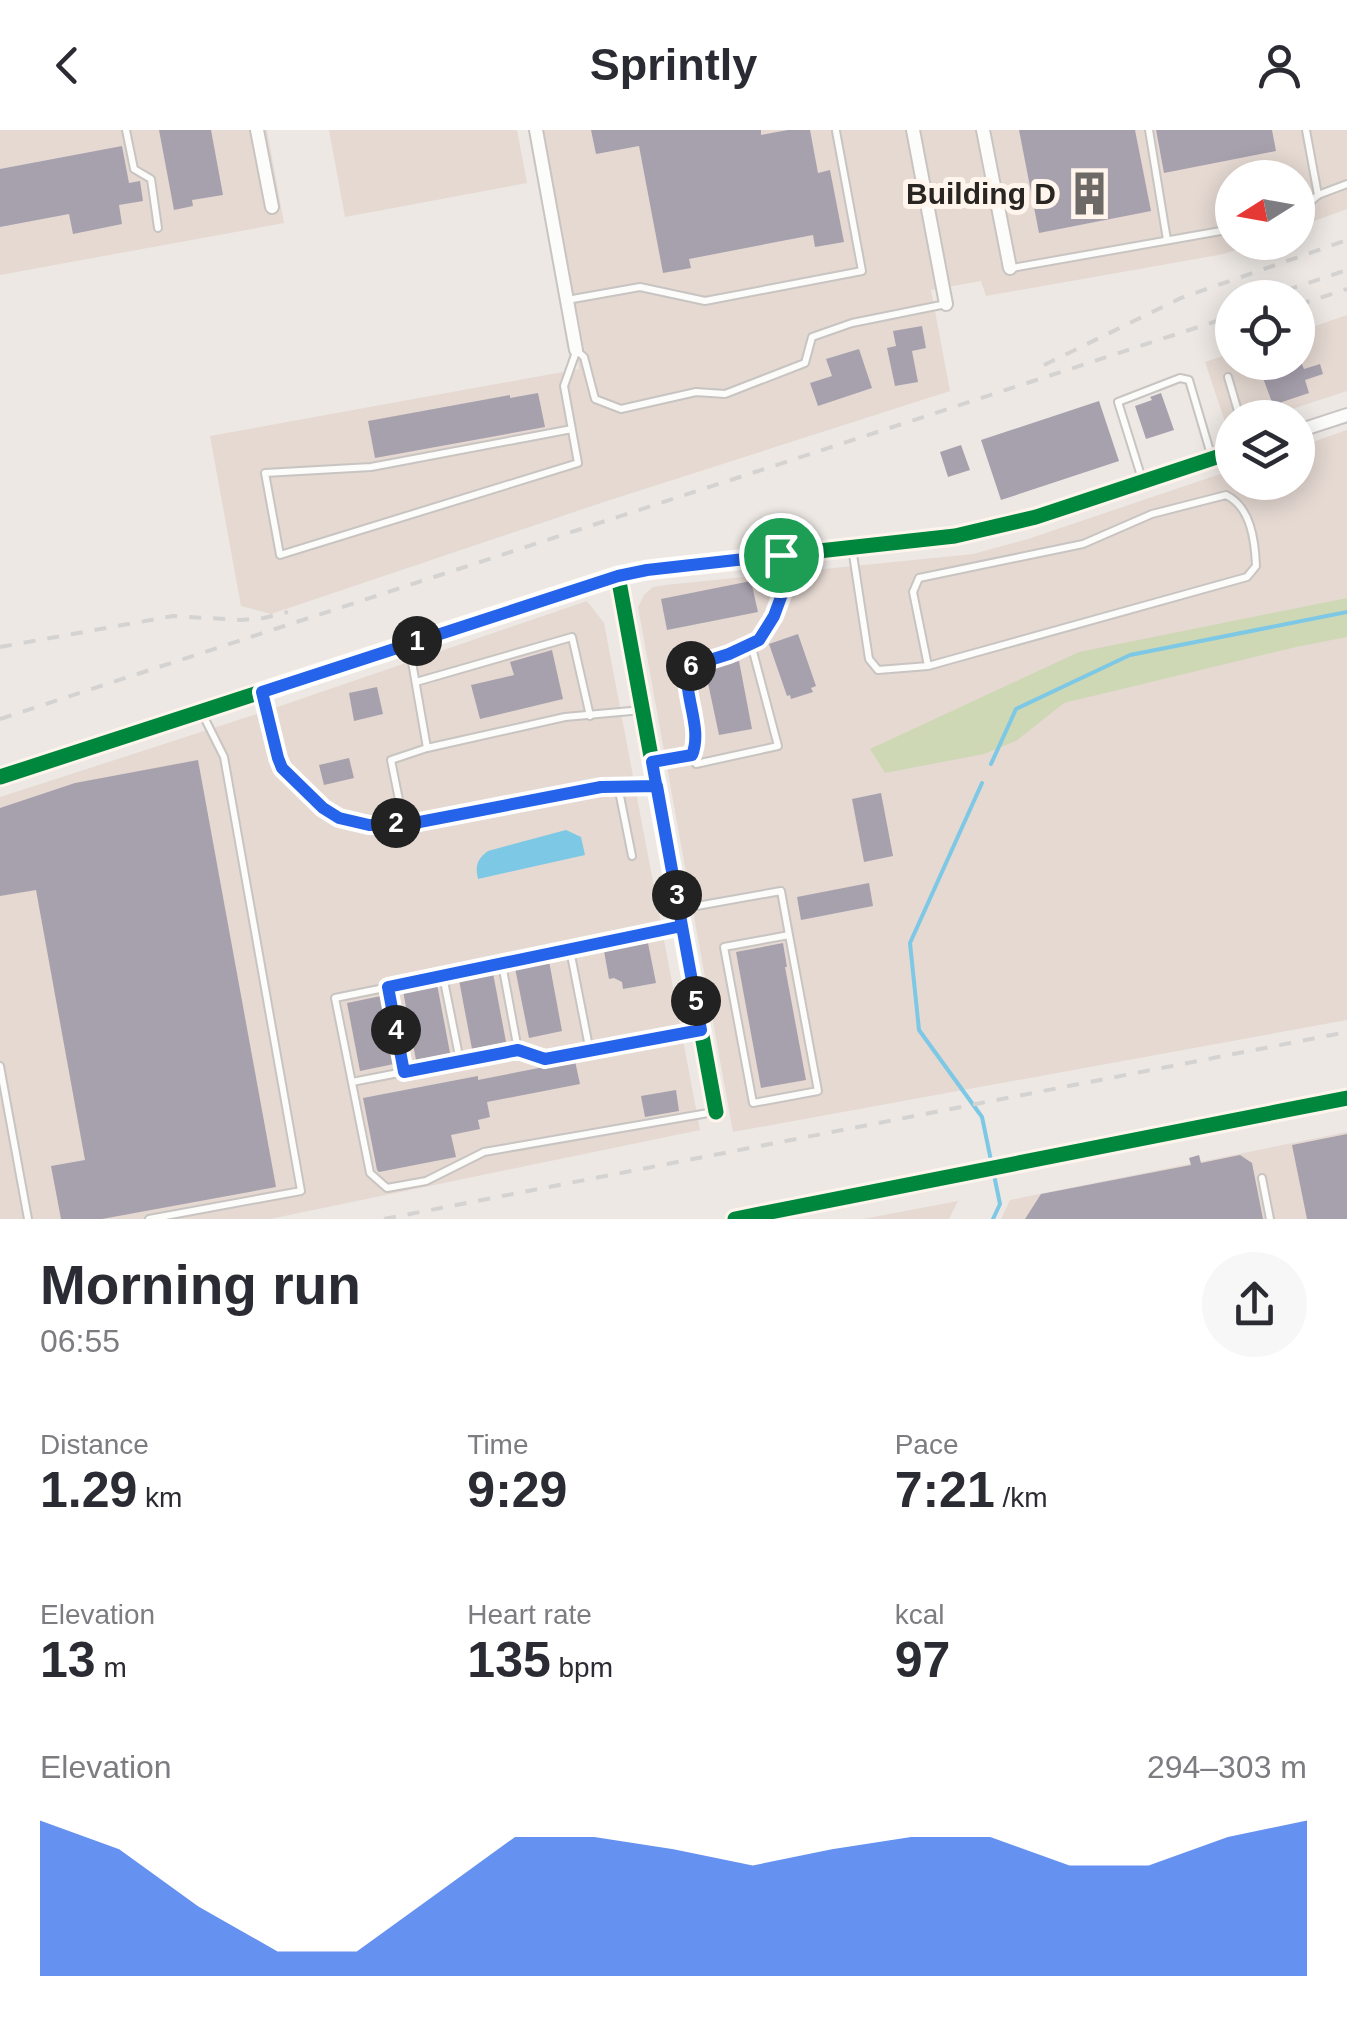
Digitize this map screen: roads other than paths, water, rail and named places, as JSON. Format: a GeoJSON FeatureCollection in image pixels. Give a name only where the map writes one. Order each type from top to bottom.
{"type":"FeatureCollection","features":[{"type":"Feature","properties":{"kind":"street"},"geometry":{"type":"LineString","coordinates":[[257,130],[272,207]]}},
{"type":"Feature","properties":{"kind":"street"},"geometry":{"type":"LineString","coordinates":[[536,130],[576,350]]}},
{"type":"Feature","properties":{"kind":"street"},"geometry":{"type":"LineString","coordinates":[[913,130],[946,304]]}},
{"type":"Feature","properties":{"kind":"street"},"geometry":{"type":"LineString","coordinates":[[983,130],[1010,268]]}},
{"type":"Feature","properties":{"kind":"street"},"geometry":{"type":"LineString","coordinates":[[1315,425],[1347,415]]}},
{"type":"Feature","properties":{"kind":"street"},"geometry":{"type":"LineString","coordinates":[[0,777],[618,576],[955,536],[1036,516],[1215,458]]}},
{"type":"Feature","properties":{"kind":"street"},"geometry":{"type":"LineString","coordinates":[[618,576],[716,1112]]}},
{"type":"Feature","properties":{"kind":"lane"},"geometry":{"type":"LineString","coordinates":[[126,130],[134,169],[151,179],[158,228]]}},
{"type":"Feature","properties":{"kind":"lane"},"geometry":{"type":"LineString","coordinates":[[1148,130],[1167,240]]}},
{"type":"Feature","properties":{"kind":"lane"},"geometry":{"type":"LineString","coordinates":[[1306,130],[1318,194]]}},
{"type":"Feature","properties":{"kind":"lane"},"geometry":{"type":"LineString","coordinates":[[568,300],[640,287],[705,300],[862,271],[836,132]]}},
{"type":"Feature","properties":{"kind":"lane"},"geometry":{"type":"LineString","coordinates":[[1315,197],[1347,184]]}},
{"type":"Feature","properties":{"kind":"lane"},"geometry":{"type":"LineString","coordinates":[[1010,268],[1215,232]]}},
{"type":"Feature","properties":{"kind":"lane"},"geometry":{"type":"LineString","coordinates":[[572,429],[371,467],[264,473],[280,555],[578,463],[572,429],[564,386],[576,350],[584,357],[595,399],[622,408],[696,392],[725,394],[805,364],[812,337],[852,323],[946,304]]}},
{"type":"Feature","properties":{"kind":"lane"},"geometry":{"type":"LineString","coordinates":[[1142,482],[1118,402],[1180,378],[1189,380],[1212,459]]}},
{"type":"Feature","properties":{"kind":"lane"},"geometry":{"type":"LineString","coordinates":[[852,547],[868,659],[878,670],[928,666],[1247,577],[1256,566],[1256,549],[1246,515],[1237,500],[1226,495],[1152,514],[1083,544],[919,578],[913,592],[928,666]]}},
{"type":"Feature","properties":{"kind":"lane"},"geometry":{"type":"LineString","coordinates":[[751,644],[778,746],[696,764],[692,755],[696,744],[686,679],[688,667],[759,640],[774,616],[785,586],[781,555]]}},
{"type":"Feature","properties":{"kind":"lane"},"geometry":{"type":"LineString","coordinates":[[416,682],[572,637],[590,716]]}},
{"type":"Feature","properties":{"kind":"lane"},"geometry":{"type":"LineString","coordinates":[[409,644],[427,748]]}},
{"type":"Feature","properties":{"kind":"lane"},"geometry":{"type":"LineString","coordinates":[[262,692],[282,768],[323,808],[354,822],[404,825],[601,787],[657,786]]}},
{"type":"Feature","properties":{"kind":"lane"},"geometry":{"type":"LineString","coordinates":[[404,825],[391,760],[427,748],[565,717],[643,710]]}},
{"type":"Feature","properties":{"kind":"lane"},"geometry":{"type":"LineString","coordinates":[[149,1219],[301,1190],[224,757],[202,712]]}},
{"type":"Feature","properties":{"kind":"lane"},"geometry":{"type":"LineString","coordinates":[[652,762],[692,755]]}},
{"type":"Feature","properties":{"kind":"lane"},"geometry":{"type":"LineString","coordinates":[[618,786],[632,856]]}},
{"type":"Feature","properties":{"kind":"lane"},"geometry":{"type":"LineString","coordinates":[[679,909],[781,891],[818,1091],[753,1103],[724,947],[789,935]]}},
{"type":"Feature","properties":{"kind":"lane"},"geometry":{"type":"LineString","coordinates":[[682,926],[335,998],[370,1172],[387,1188],[426,1181],[484,1152],[716,1112]]}},
{"type":"Feature","properties":{"kind":"lane"},"geometry":{"type":"LineString","coordinates":[[570,950],[590,1052]]}},
{"type":"Feature","properties":{"kind":"lane"},"geometry":{"type":"LineString","coordinates":[[502,964],[518,1050]]}},
{"type":"Feature","properties":{"kind":"lane"},"geometry":{"type":"LineString","coordinates":[[443,976],[460,1061]]}},
{"type":"Feature","properties":{"kind":"lane"},"geometry":{"type":"LineString","coordinates":[[388,987],[404,1072]]}},
{"type":"Feature","properties":{"kind":"lane"},"geometry":{"type":"LineString","coordinates":[[352,1082],[518,1050],[545,1059],[701,1030]]}},
{"type":"Feature","properties":{"kind":"lane"},"geometry":{"type":"LineString","coordinates":[[0,1066],[28,1219]]}},
{"type":"Feature","properties":{"kind":"lane"},"geometry":{"type":"LineString","coordinates":[[1262,1178],[1270,1219]]}},
{"type":"Feature","properties":{"kind":"water"},"geometry":{"type":"Polygon","coordinates":[[[566,830],[581,837],[585,855],[478,879],[478,863],[488,851],[566,830]]]}},
{"type":"Feature","properties":{"kind":"waterway"},"geometry":{"type":"LineString","coordinates":[[991,764],[1016,709],[1130,655],[1347,612]]}},
{"type":"Feature","properties":{"kind":"waterway"},"geometry":{"type":"LineString","coordinates":[[982,783],[910,943],[919,1030],[982,1117],[1000,1204],[993,1219]]}},
{"type":"Feature","properties":{"kind":"railway"},"geometry":{"type":"LineString","coordinates":[[1044,365],[1181,298],[1347,240]]}},
{"type":"Feature","properties":{"kind":"railway"},"geometry":{"type":"LineString","coordinates":[[1315,281],[1347,270]]}},
{"type":"Feature","properties":{"kind":"railway"},"geometry":{"type":"LineString","coordinates":[[1315,299],[1347,289]]}},
{"type":"Feature","properties":{"kind":"railway"},"geometry":{"type":"LineString","coordinates":[[0,719],[1215,322]]}},
{"type":"Feature","properties":{"kind":"railway"},"geometry":{"type":"LineString","coordinates":[[0,647],[173,616],[242,620],[288,612]]}},
{"type":"Feature","properties":{"kind":"railway"},"geometry":{"type":"LineString","coordinates":[[384,1219],[1347,1032]]}},
{"type":"Feature","properties":{"kind":"place","name":"Building D"},"geometry":{"type":"Point","coordinates":[1089,193]}}]}
